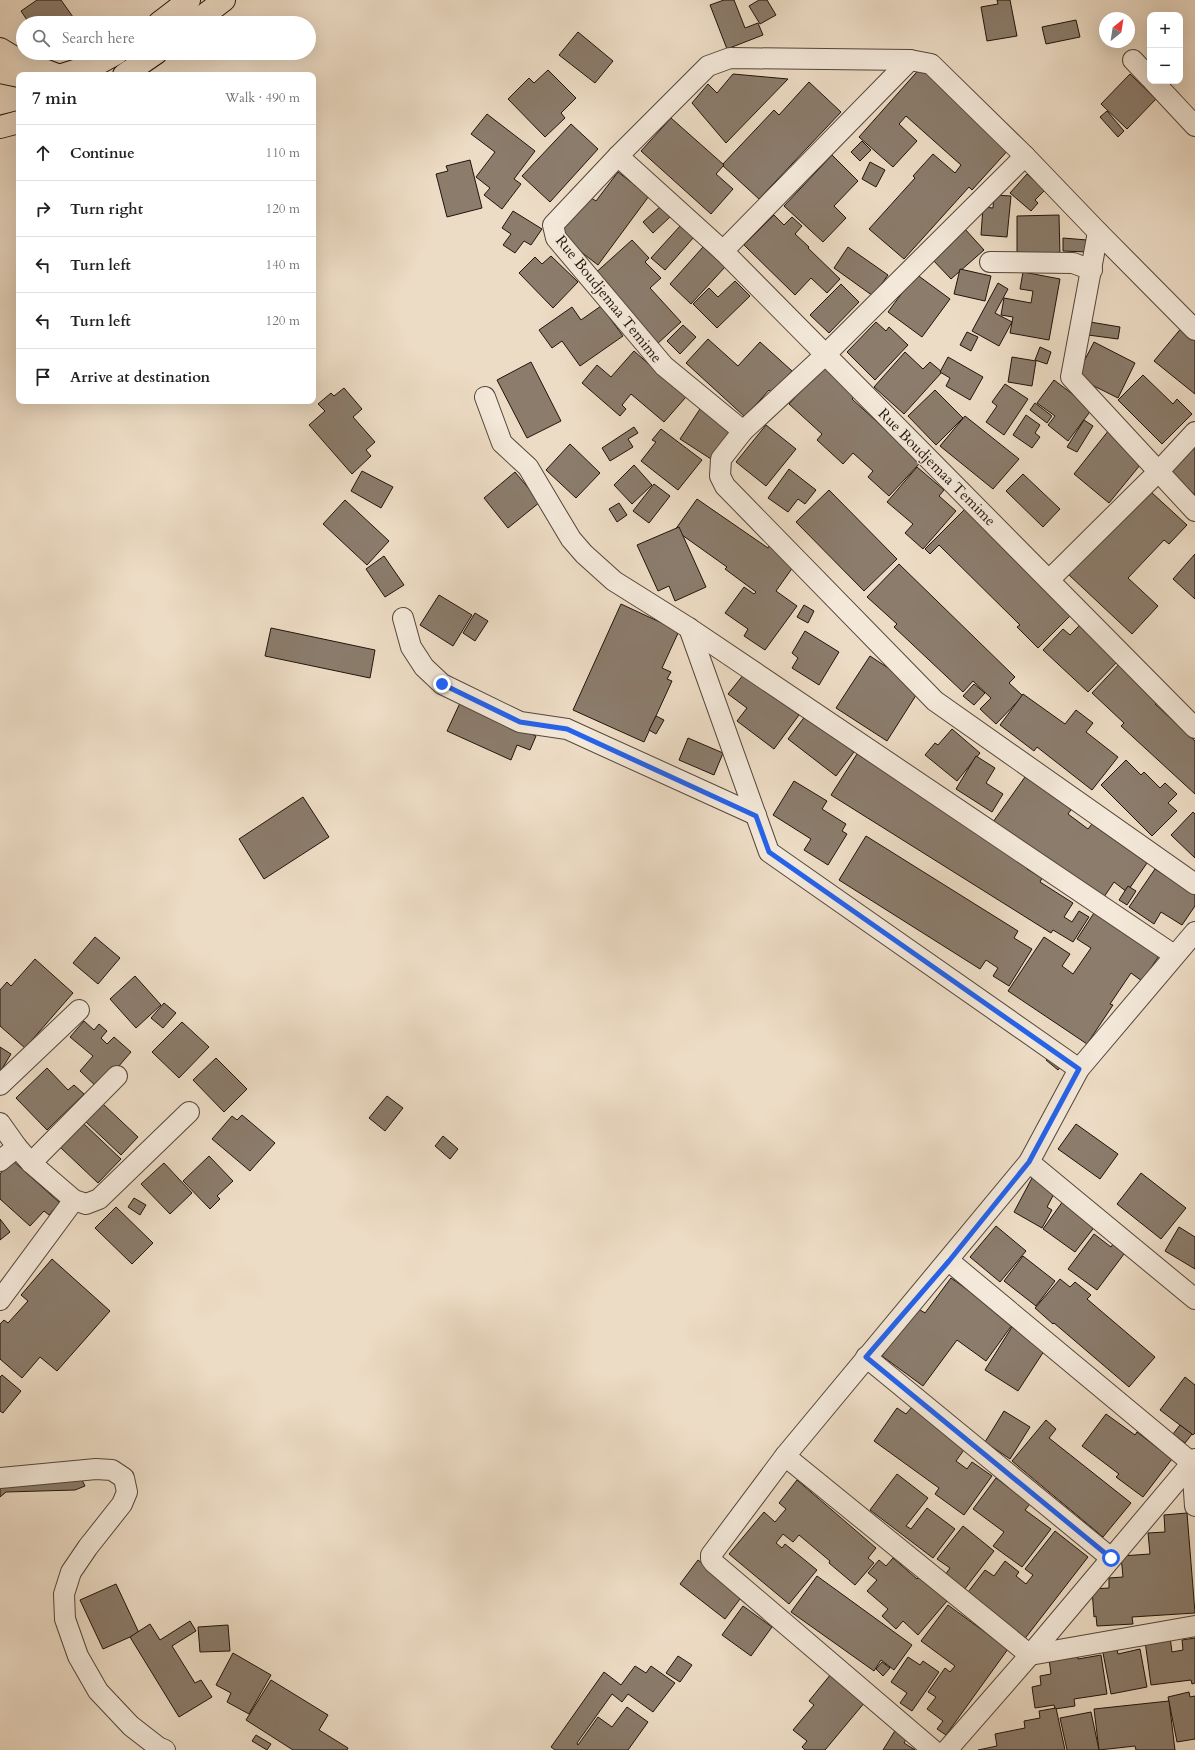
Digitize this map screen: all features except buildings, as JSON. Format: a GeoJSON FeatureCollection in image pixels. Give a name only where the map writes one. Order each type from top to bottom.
{"type":"FeatureCollection","features":[{"type":"Feature","properties":{"kind":"highway"},"geometry":{"type":"LineString","coordinates":[[168,16],[189,0]]}},
{"type":"Feature","properties":{"kind":"highway"},"geometry":{"type":"LineString","coordinates":[[203,16],[224,0]]}},
{"type":"Feature","properties":{"kind":"highway"},"geometry":{"type":"LineString","coordinates":[[0,49],[16,59]]}},
{"type":"Feature","properties":{"kind":"highway"},"geometry":{"type":"LineString","coordinates":[[18,60],[49,72]]}},
{"type":"Feature","properties":{"kind":"highway"},"geometry":{"type":"LineString","coordinates":[[72,72],[97,64],[104,60]]}},
{"type":"Feature","properties":{"kind":"highway"},"geometry":{"type":"LineString","coordinates":[[128,72],[146,60]]}},
{"type":"Feature","properties":{"kind":"highway"},"geometry":{"type":"LineString","coordinates":[[0,72],[16,75]]}},
{"type":"Feature","properties":{"kind":"highway"},"geometry":{"type":"LineString","coordinates":[[0,126],[16,123]]}},
{"type":"Feature","properties":{"kind":"street","name":"Rue Boudjemaa Temime"},"geometry":{"type":"LineString","coordinates":[[743,431],[664,366],[556,238],[553,225],[618,156],[708,66],[730,58],[910,60],[931,64],[1025,156],[1195,330]]}},
{"type":"Feature","properties":{"kind":"street"},"geometry":{"type":"LineString","coordinates":[[723,251],[910,60]]}},
{"type":"Feature","properties":{"kind":"street"},"geometry":{"type":"LineString","coordinates":[[1133,60],[1147,75]]}},
{"type":"Feature","properties":{"kind":"street"},"geometry":{"type":"LineString","coordinates":[[1156,84],[1195,126]]}},
{"type":"Feature","properties":{"kind":"street","name":"Rue Boudjemaa Temime"},"geometry":{"type":"LineString","coordinates":[[618,156],[723,251],[1195,728]]}},
{"type":"Feature","properties":{"kind":"street"},"geometry":{"type":"LineString","coordinates":[[1025,156],[826,355],[743,431],[724,455],[720,465],[720,476],[725,486],[935,701],[1195,884]]}},
{"type":"Feature","properties":{"kind":"street"},"geometry":{"type":"LineString","coordinates":[[1098,232],[1092,270],[1070,377],[1195,511]]}},
{"type":"Feature","properties":{"kind":"street"},"geometry":{"type":"LineString","coordinates":[[990,262],[1073,263],[1092,270]]}},
{"type":"Feature","properties":{"kind":"street"},"geometry":{"type":"LineString","coordinates":[[485,397],[502,443],[528,467],[571,539],[584,554],[614,581],[689,628],[1174,954]]}},
{"type":"Feature","properties":{"kind":"street"},"geometry":{"type":"LineString","coordinates":[[1049,580],[1158,472],[1195,432]]}},
{"type":"Feature","properties":{"kind":"street"},"geometry":{"type":"LineString","coordinates":[[403,618],[411,647],[424,667],[442,684],[520,722],[567,729],[756,816]]}},
{"type":"Feature","properties":{"kind":"street"},"geometry":{"type":"LineString","coordinates":[[689,628],[769,852],[1079,1069]]}},
{"type":"Feature","properties":{"kind":"street"},"geometry":{"type":"LineString","coordinates":[[933,1750],[711,1559],[713,1552],[785,1456],[866,1357],[949,1261],[1029,1162],[1079,1069],[1174,954],[1195,932]]}},
{"type":"Feature","properties":{"kind":"street"},"geometry":{"type":"LineString","coordinates":[[0,1085],[79,1010]]}},
{"type":"Feature","properties":{"kind":"street"},"geometry":{"type":"LineString","coordinates":[[31,1163],[117,1076]]}},
{"type":"Feature","properties":{"kind":"street"},"geometry":{"type":"LineString","coordinates":[[0,1123],[17,1147],[31,1163],[74,1200],[86,1204],[99,1199],[189,1112]]}},
{"type":"Feature","properties":{"kind":"street"},"geometry":{"type":"LineString","coordinates":[[0,1161],[17,1147]]}},
{"type":"Feature","properties":{"kind":"street"},"geometry":{"type":"LineString","coordinates":[[1029,1162],[1195,1299]]}},
{"type":"Feature","properties":{"kind":"street"},"geometry":{"type":"LineString","coordinates":[[0,1300],[74,1200]]}},
{"type":"Feature","properties":{"kind":"street"},"geometry":{"type":"LineString","coordinates":[[949,1261],[1193,1461],[1195,1506]]}},
{"type":"Feature","properties":{"kind":"street"},"geometry":{"type":"LineString","coordinates":[[866,1357],[1111,1558]]}},
{"type":"Feature","properties":{"kind":"street"},"geometry":{"type":"LineString","coordinates":[[785,1456],[1030,1655],[1195,1626]]}},
{"type":"Feature","properties":{"kind":"street"},"geometry":{"type":"LineString","coordinates":[[947,1750],[1030,1655],[1193,1461]]}},
{"type":"Feature","properties":{"kind":"street"},"geometry":{"type":"LineString","coordinates":[[0,1478],[96,1469],[112,1470],[124,1478],[127,1492],[122,1504],[88,1547],[71,1572],[64,1594],[65,1619],[78,1656],[98,1691],[131,1726],[158,1747],[166,1750]]}},
{"type":"Feature","properties":{"kind":"route"},"geometry":{"type":"LineString","coordinates":[[442,684],[520,722],[567,729],[756,816],[769,852],[1079,1069],[1029,1162],[949,1261],[866,1357],[1111,1558]]}}]}
